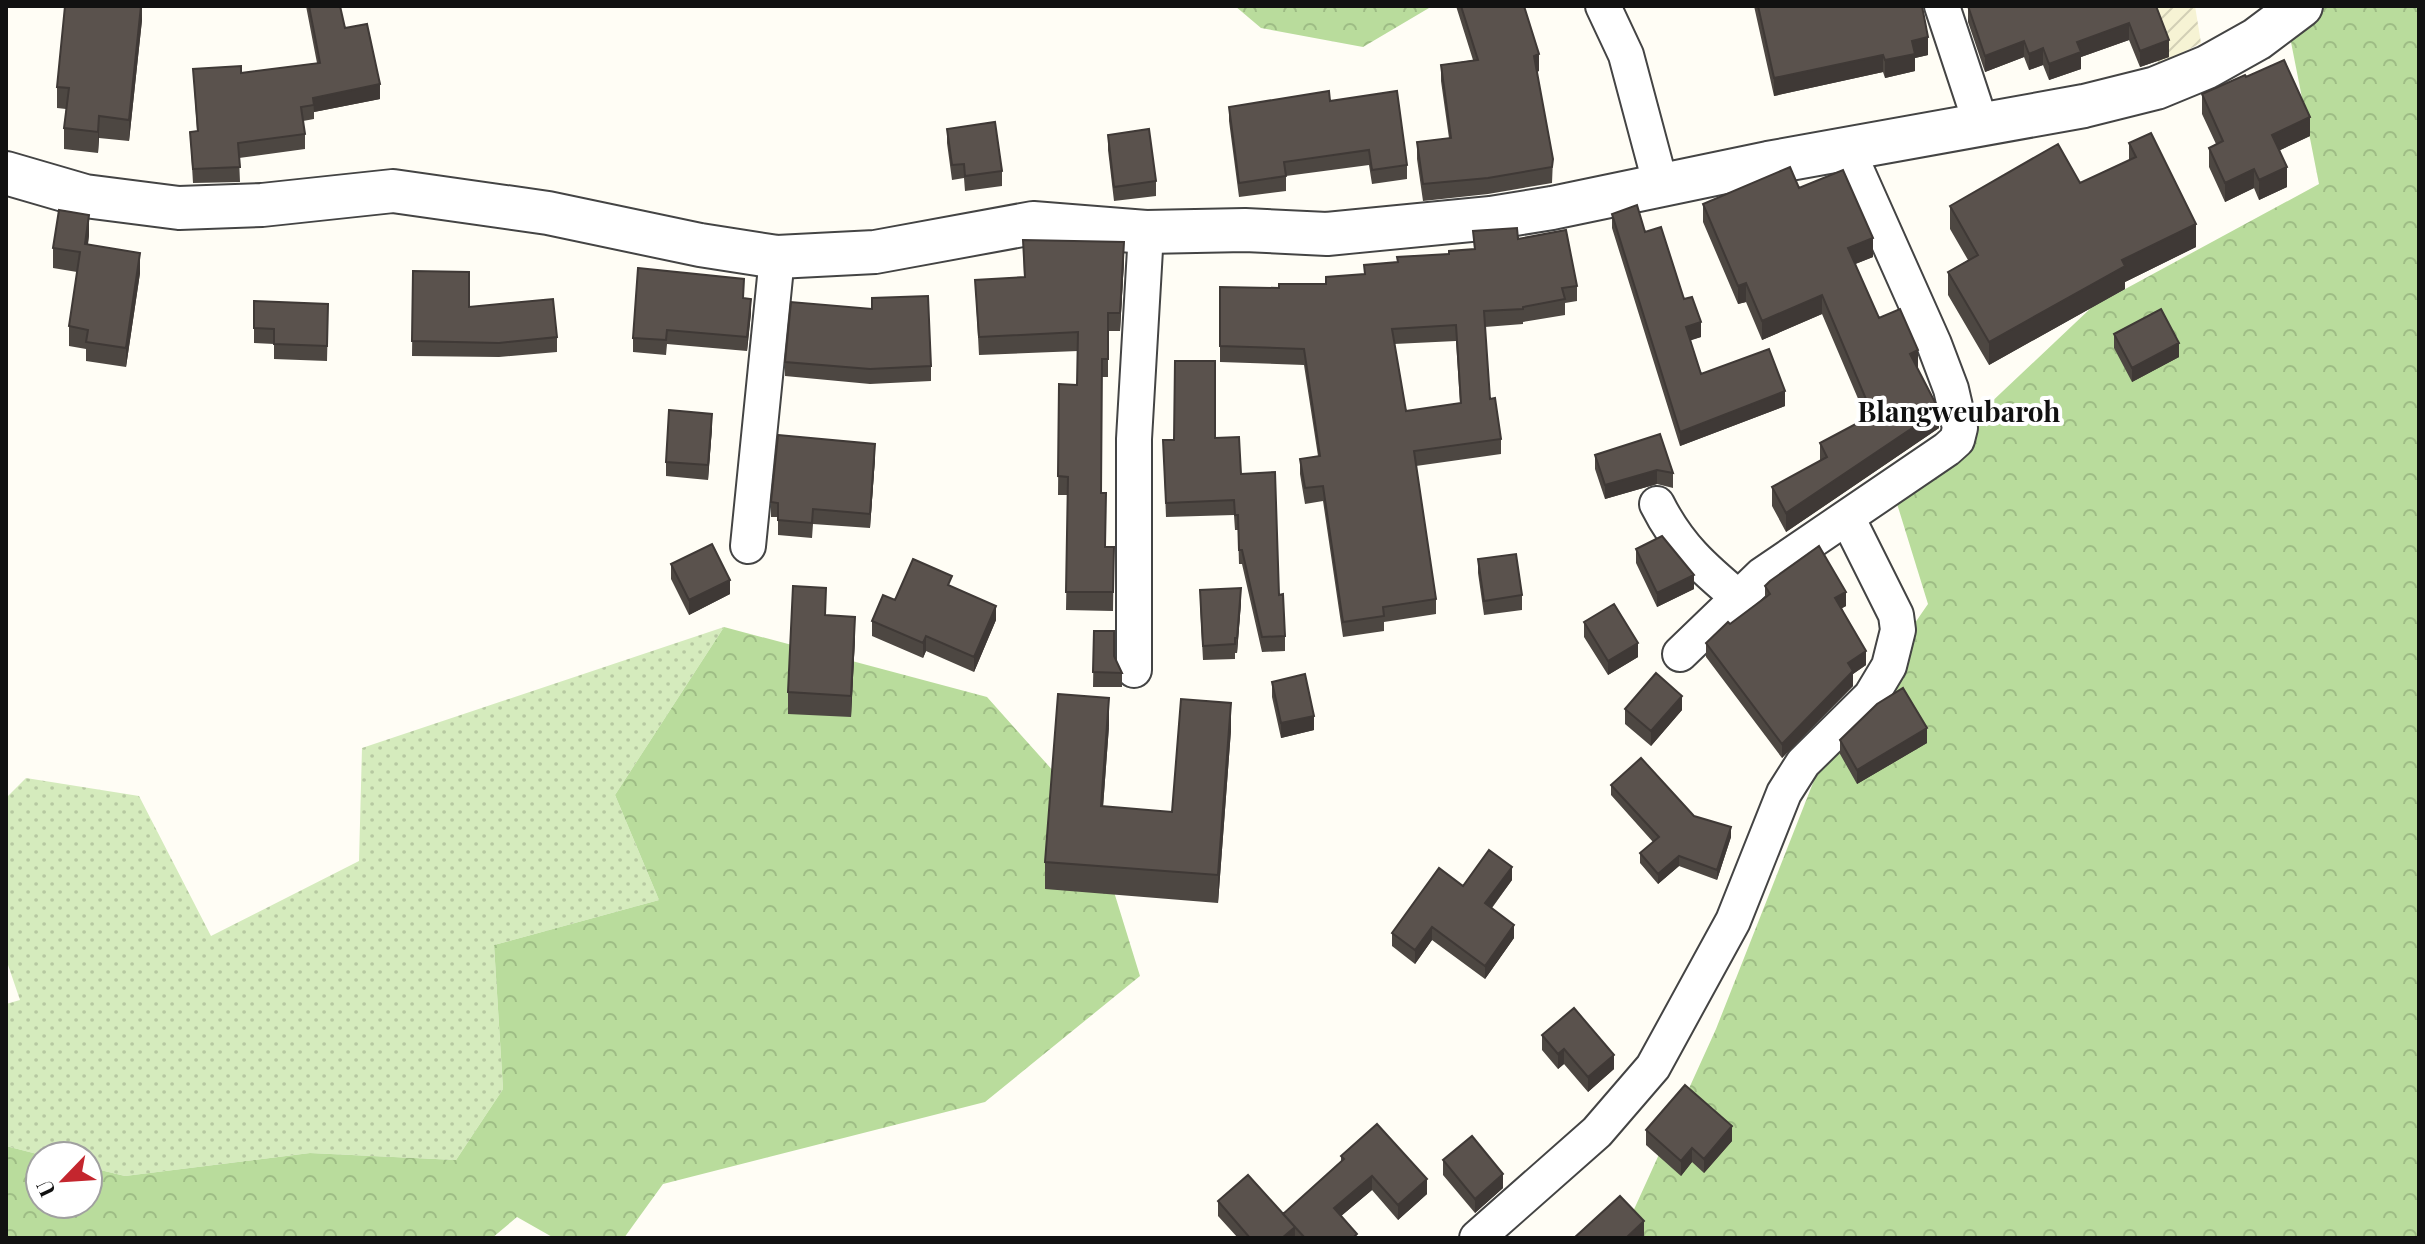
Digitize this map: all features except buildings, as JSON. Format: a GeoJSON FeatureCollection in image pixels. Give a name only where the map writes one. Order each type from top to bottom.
{"type":"FeatureCollection","features":[{"type":"Feature","properties":{"kind":"street"},"geometry":{"type":"LineString","coordinates":[[1603,6],[1626,55],[1661,186]]}},
{"type":"Feature","properties":{"kind":"street"},"geometry":{"type":"LineString","coordinates":[[1942,6],[1981,124]]}},
{"type":"Feature","properties":{"kind":"street"},"geometry":{"type":"LineString","coordinates":[[6,173],[85,196],[179,208],[262,205],[393,191],[548,213],[700,245],[777,257],[875,252],[1033,223],[1146,232],[1245,230],[1327,234],[1427,225],[1552,208],[2084,106],[2156,88],[2207,67],[2257,39],[2301,6]]}},
{"type":"Feature","properties":{"kind":"street"},"geometry":{"type":"LineString","coordinates":[[1680,654],[1786,557],[1957,440],[1960,428],[1951,389],[1934,344],[1847,149]]}},
{"type":"Feature","properties":{"kind":"street"},"geometry":{"type":"LineString","coordinates":[[1134,670],[1134,439],[1146,232]]}},
{"type":"Feature","properties":{"kind":"street"},"geometry":{"type":"LineString","coordinates":[[748,546],[777,257]]}},
{"type":"Feature","properties":{"kind":"street"},"geometry":{"type":"LineString","coordinates":[[1657,504],[1670,530],[1687,552],[1739,598]]}},
{"type":"Feature","properties":{"kind":"street"},"geometry":{"type":"LineString","coordinates":[[1477,1238],[1597,1132],[1653,1067],[1733,921],[1784,793],[1803,763],[1871,696],[1889,666],[1898,630],[1896,615],[1847,517]]}},
{"type":"Feature","properties":{"kind":"shaded area"},"geometry":{"type":"Polygon","coordinates":[[[2133,6],[2195,6],[2201,43],[2159,65],[2133,6]]]}},
{"type":"Feature","properties":{"kind":"green space"},"geometry":{"type":"Polygon","coordinates":[[[1235,6],[1429,8],[1363,47],[1261,28],[1235,6]]]}},
{"type":"Feature","properties":{"kind":"green space"},"geometry":{"type":"Polygon","coordinates":[[[2327,6],[2419,6],[2419,1238],[1621,1238],[1716,1029],[1824,755],[1928,604],[1894,494],[2092,307],[2319,184],[2289,32],[2327,6]]]}},
{"type":"Feature","properties":{"kind":"green space"},"geometry":{"type":"Polygon","coordinates":[[[724,627],[615,795],[659,900],[494,945],[503,1089],[456,1160],[310,1153],[125,1176],[104,1171],[104,1140],[24,1140],[24,1151],[6,1146],[6,1004],[20,1000],[6,959],[6,798],[26,778],[139,796],[211,936],[359,861],[362,748],[724,627]]]}},
{"type":"Feature","properties":{"kind":"green space"},"geometry":{"type":"Polygon","coordinates":[[[724,627],[987,697],[1089,811],[1140,976],[985,1102],[663,1184],[624,1238],[554,1238],[517,1217],[492,1238],[6,1238],[6,1146],[24,1151],[24,1220],[104,1220],[104,1171],[125,1176],[310,1153],[456,1160],[503,1089],[494,945],[659,900],[615,795],[724,627]]]}},
{"type":"Feature","properties":{"kind":"district","name":"Blangweubaroh"},"geometry":{"type":"Point","coordinates":[1959,410]}}]}
